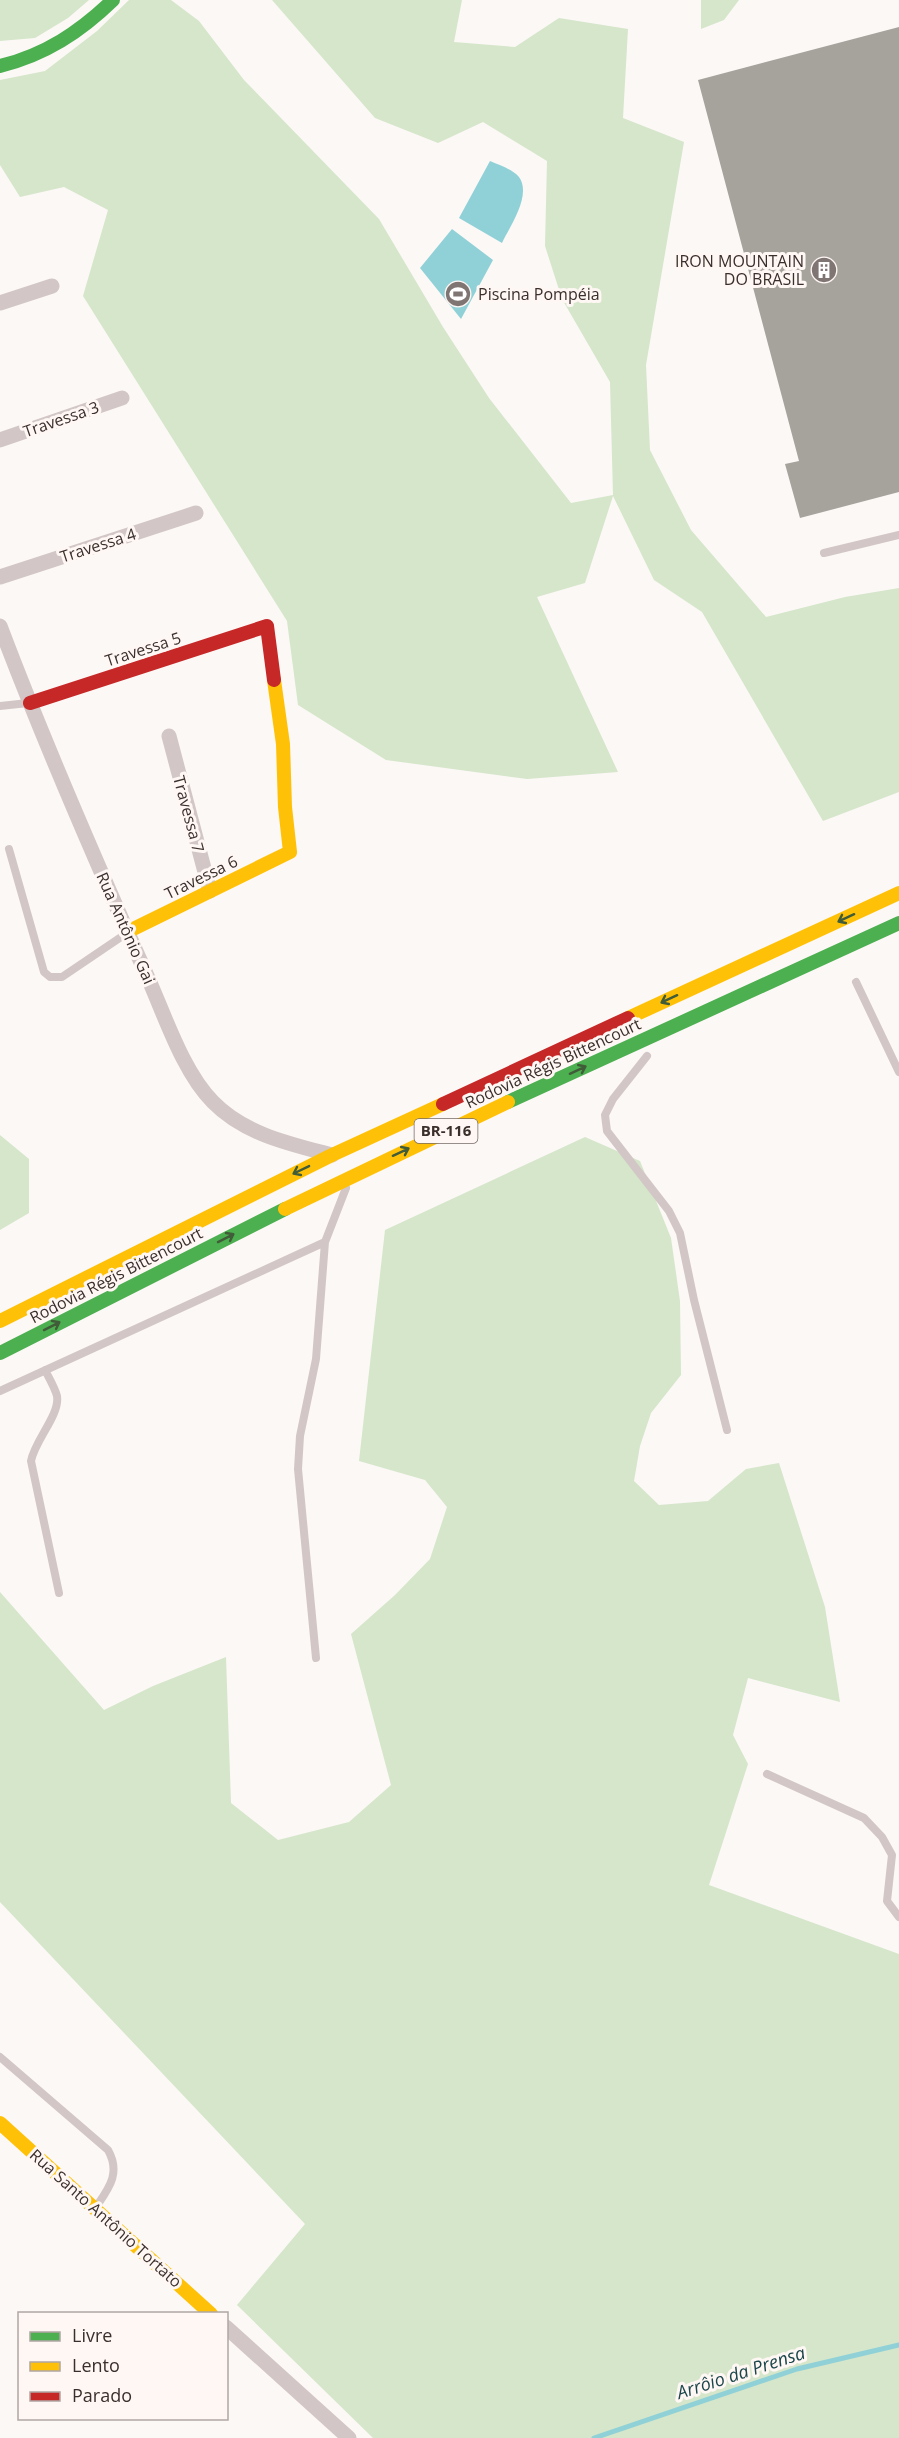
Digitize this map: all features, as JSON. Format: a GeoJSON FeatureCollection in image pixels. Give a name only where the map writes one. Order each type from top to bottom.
{"type":"FeatureCollection","features":[{"type":"Feature","properties":{"kind":"main road"},"geometry":{"type":"LineString","coordinates":[[0,66],[56,46],[76,33],[113,0]]}},
{"type":"Feature","properties":{"kind":"main road","name":"Travessa 5"},"geometry":{"type":"LineString","coordinates":[[30,703],[267,626],[283,744],[284,795],[290,852]]}},
{"type":"Feature","properties":{"kind":"main road","name":"Travessa 6"},"geometry":{"type":"LineString","coordinates":[[127,932],[290,852]]}},
{"type":"Feature","properties":{"kind":"main road","name":"Rodovia Régis Bittencourt"},"geometry":{"type":"LineString","coordinates":[[0,1321],[332,1155],[899,893]]}},
{"type":"Feature","properties":{"kind":"main road","name":"Rodovia Régis Bittencourt"},"geometry":{"type":"LineString","coordinates":[[0,1353],[350,1176],[621,1049],[899,923]]}},
{"type":"Feature","properties":{"kind":"main road","name":"Rua Santo Antônio Tortato"},"geometry":{"type":"LineString","coordinates":[[0,2123],[210,2312]]}},
{"type":"Feature","properties":{"kind":"street"},"geometry":{"type":"LineString","coordinates":[[0,303],[52,286]]}},
{"type":"Feature","properties":{"kind":"street","name":"Travessa 3"},"geometry":{"type":"LineString","coordinates":[[0,440],[122,398]]}},
{"type":"Feature","properties":{"kind":"street","name":"Travessa 4"},"geometry":{"type":"LineString","coordinates":[[0,576],[196,513]]}},
{"type":"Feature","properties":{"kind":"street","name":"Rua Antônio Gai"},"geometry":{"type":"LineString","coordinates":[[0,626],[3,649],[30,703],[127,932],[184,1058],[199,1085],[212,1102],[229,1116],[260,1133],[332,1155]]}},
{"type":"Feature","properties":{"kind":"street","name":"Travessa 7"},"geometry":{"type":"LineString","coordinates":[[169,736],[210,891]]}},
{"type":"Feature","properties":{"kind":"street"},"geometry":{"type":"LineString","coordinates":[[228,2329],[349,2438]]}},
{"type":"Feature","properties":{"kind":"lane"},"geometry":{"type":"LineString","coordinates":[[824,553],[899,535]]}},
{"type":"Feature","properties":{"kind":"lane"},"geometry":{"type":"LineString","coordinates":[[0,705],[30,703]]}},
{"type":"Feature","properties":{"kind":"lane"},"geometry":{"type":"LineString","coordinates":[[9,849],[44,972],[50,977],[62,977],[127,932]]}},
{"type":"Feature","properties":{"kind":"lane"},"geometry":{"type":"LineString","coordinates":[[856,982],[899,1072]]}},
{"type":"Feature","properties":{"kind":"lane"},"geometry":{"type":"LineString","coordinates":[[647,1056],[613,1099],[605,1115],[606,1131],[669,1211],[680,1233],[694,1300],[727,1430]]}},
{"type":"Feature","properties":{"kind":"lane"},"geometry":{"type":"LineString","coordinates":[[316,1658],[298,1469],[300,1436],[316,1359],[325,1242],[350,1176]]}},
{"type":"Feature","properties":{"kind":"lane"},"geometry":{"type":"LineString","coordinates":[[0,1391],[325,1242]]}},
{"type":"Feature","properties":{"kind":"lane"},"geometry":{"type":"LineString","coordinates":[[45,1370],[57,1395],[57,1408],[33,1448],[31,1461],[59,1593]]}},
{"type":"Feature","properties":{"kind":"lane"},"geometry":{"type":"LineString","coordinates":[[767,1774],[864,1818],[882,1837],[892,1855],[887,1901],[899,1917]]}},
{"type":"Feature","properties":{"kind":"lane"},"geometry":{"type":"LineString","coordinates":[[0,2057],[108,2150],[113,2159],[115,2172],[111,2184],[95,2208]]}},
{"type":"Feature","properties":{"kind":"green space"},"geometry":{"type":"Polygon","coordinates":[[[0,0],[89,0],[68,18],[35,38],[0,41],[0,0]]]}},
{"type":"Feature","properties":{"kind":"green space"},"geometry":{"type":"Polygon","coordinates":[[[129,0],[171,0],[199,21],[244,80],[379,219],[443,327],[489,398],[571,503],[613,495],[610,382],[562,299],[545,246],[547,161],[483,122],[438,143],[375,118],[272,0],[462,0],[454,42],[515,47],[559,18],[628,29],[623,118],[684,142],[646,365],[650,450],[691,530],[766,617],[845,597],[899,588],[899,792],[823,821],[702,612],[654,580],[613,496],[585,583],[537,597],[618,772],[527,779],[386,760],[298,705],[287,621],[83,296],[108,210],[64,187],[20,197],[0,165],[0,80],[45,71],[97,31],[129,0]]]}},
{"type":"Feature","properties":{"kind":"green space"},"geometry":{"type":"Polygon","coordinates":[[[701,0],[739,0],[724,20],[701,29],[701,0]]]}},
{"type":"Feature","properties":{"kind":"green space"},"geometry":{"type":"Polygon","coordinates":[[[0,1135],[29,1159],[29,1213],[0,1230],[0,1135]]]}},
{"type":"Feature","properties":{"kind":"green space"},"geometry":{"type":"Polygon","coordinates":[[[585,1137],[640,1161],[671,1238],[680,1301],[681,1375],[651,1413],[640,1446],[634,1481],[659,1505],[708,1501],[746,1469],[779,1463],[825,1607],[840,1702],[748,1678],[733,1735],[748,1764],[709,1885],[899,1954],[899,2438],[373,2438],[237,2305],[305,2224],[0,1902],[0,1592],[104,1710],[153,1686],[226,1657],[231,1803],[278,1840],[349,1822],[391,1785],[351,1634],[395,1595],[430,1559],[447,1507],[425,1480],[359,1461],[385,1230],[585,1137]]]}},
{"type":"Feature","properties":{"kind":"water","name":"Piscina Pompéia"},"geometry":{"type":"Polygon","coordinates":[[[490,161],[513,172],[522,184],[523,193],[518,210],[502,243],[459,218],[490,161]]]}},
{"type":"Feature","properties":{"kind":"water","name":"Piscina Pompéia"},"geometry":{"type":"Polygon","coordinates":[[[452,229],[493,260],[461,319],[420,268],[452,229]]]}},
{"type":"Feature","properties":{"kind":"building","name":"IRON MOUNTAIN DO BRASIL"},"geometry":{"type":"Polygon","coordinates":[[[899,27],[899,492],[800,518],[785,464],[799,461],[698,80],[899,27]]]}},
{"type":"Feature","properties":{"kind":"waterway","name":"Arrôio da Prensa"},"geometry":{"type":"LineString","coordinates":[[594,2438],[797,2369],[899,2345]]}},
{"type":"Feature","properties":{"kind":"traffic: fast"},"geometry":{"type":"LineString","coordinates":[[0,66],[32,56],[61,41],[113,0]]}},
{"type":"Feature","properties":{"kind":"traffic: fast"},"geometry":{"type":"LineString","coordinates":[[508,1102],[899,923]]}},
{"type":"Feature","properties":{"kind":"traffic: fast"},"geometry":{"type":"LineString","coordinates":[[0,1353],[285,1209]]}},
{"type":"Feature","properties":{"kind":"traffic: slow"},"geometry":{"type":"LineString","coordinates":[[127,932],[290,852],[285,807],[283,744],[274,680]]}},
{"type":"Feature","properties":{"kind":"traffic: slow"},"geometry":{"type":"LineString","coordinates":[[628,1018],[899,893]]}},
{"type":"Feature","properties":{"kind":"traffic: slow"},"geometry":{"type":"LineString","coordinates":[[285,1209],[508,1102]]}},
{"type":"Feature","properties":{"kind":"traffic: slow"},"geometry":{"type":"LineString","coordinates":[[0,1321],[332,1155],[443,1104]]}},
{"type":"Feature","properties":{"kind":"traffic: slow"},"geometry":{"type":"LineString","coordinates":[[0,2123],[209,2312]]}},
{"type":"Feature","properties":{"kind":"traffic: jam"},"geometry":{"type":"LineString","coordinates":[[30,703],[267,626],[274,680]]}},
{"type":"Feature","properties":{"kind":"traffic: jam"},"geometry":{"type":"LineString","coordinates":[[443,1104],[628,1018]]}},
{"type":"Feature","properties":{"kind":"place","name":"IRON MOUNTAIN DO BRASIL"},"geometry":{"type":"Point","coordinates":[824,270]}},
{"type":"Feature","properties":{"kind":"place","name":"Piscina Pompéia"},"geometry":{"type":"Point","coordinates":[458,294]}}]}
